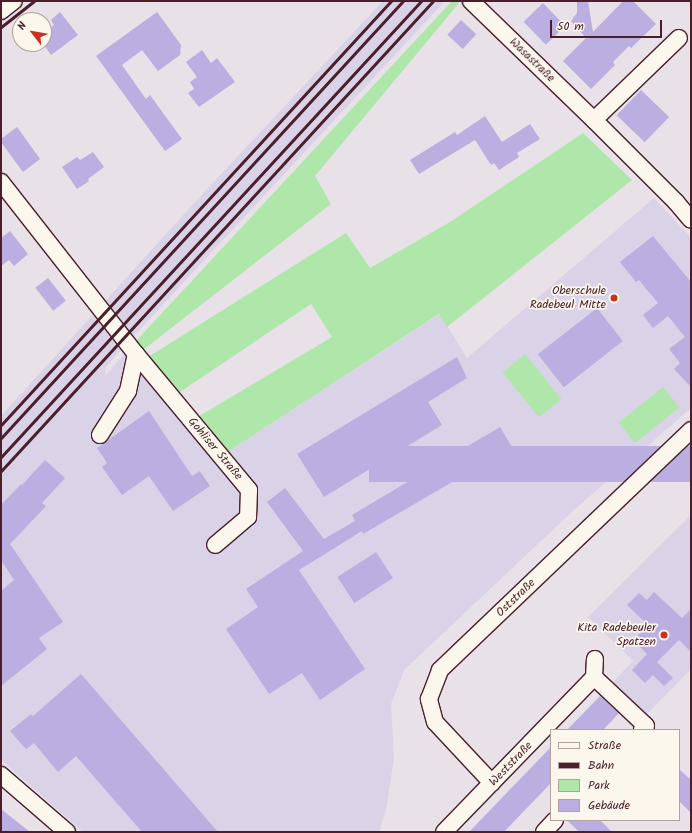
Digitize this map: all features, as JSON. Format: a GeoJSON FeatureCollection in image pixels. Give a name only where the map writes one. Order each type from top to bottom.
{"type":"FeatureCollection","features":[{"type":"Feature","properties":{"kind":"street"},"geometry":{"type":"LineString","coordinates":[[1,11],[14,1]]}},
{"type":"Feature","properties":{"kind":"street","name":"Wasastraße"},"geometry":{"type":"LineString","coordinates":[[471,1],[594,120],[676,202],[691,220]]}},
{"type":"Feature","properties":{"kind":"street"},"geometry":{"type":"LineString","coordinates":[[594,120],[679,38]]}},
{"type":"Feature","properties":{"kind":"street","name":"Gohliser Straße"},"geometry":{"type":"LineString","coordinates":[[1,182],[136,354],[249,490],[248,517],[215,545]]}},
{"type":"Feature","properties":{"kind":"street"},"geometry":{"type":"LineString","coordinates":[[100,434],[128,391],[136,354]]}},
{"type":"Feature","properties":{"kind":"street","name":"Oststraße"},"geometry":{"type":"LineString","coordinates":[[492,783],[436,722],[429,699],[440,670],[691,430]]}},
{"type":"Feature","properties":{"kind":"street"},"geometry":{"type":"LineString","coordinates":[[595,658],[594,677],[646,726],[643,729]]}},
{"type":"Feature","properties":{"kind":"street","name":"Weststraße"},"geometry":{"type":"LineString","coordinates":[[444,832],[594,677]]}},
{"type":"Feature","properties":{"kind":"street"},"geometry":{"type":"LineString","coordinates":[[1,775],[68,832]]}},
{"type":"Feature","properties":{"kind":"street"},"geometry":{"type":"LineString","coordinates":[[544,832],[554,821]]}},
{"type":"Feature","properties":{"kind":"shaded area"},"geometry":{"type":"Polygon","coordinates":[[[383,1],[445,1],[118,353],[106,367],[105,376],[136,341],[196,418],[226,453],[440,314],[467,358],[654,198],[691,238],[691,408],[574,510],[404,670],[391,704],[394,757],[387,805],[380,830],[378,832],[83,832],[1,760],[1,416],[196,201],[383,1]]]}},
{"type":"Feature","properties":{"kind":"shaded area"},"geometry":{"type":"Polygon","coordinates":[[[691,515],[691,669],[645,716],[611,684],[633,661],[588,617],[691,515]]]}},
{"type":"Feature","properties":{"kind":"green space"},"geometry":{"type":"Polygon","coordinates":[[[452,1],[457,1],[459,3],[315,176],[331,204],[143,350],[136,341],[452,1]]]}},
{"type":"Feature","properties":{"kind":"green space"},"geometry":{"type":"Polygon","coordinates":[[[583,133],[632,180],[447,327],[439,314],[226,453],[196,418],[332,337],[311,304],[177,394],[148,357],[346,233],[370,268],[450,222],[583,133]]]}},
{"type":"Feature","properties":{"kind":"green space"},"geometry":{"type":"Polygon","coordinates":[[[525,354],[562,399],[539,417],[502,372],[525,354]]]}},
{"type":"Feature","properties":{"kind":"green space"},"geometry":{"type":"Polygon","coordinates":[[[663,387],[679,407],[635,443],[619,423],[663,387]]]}},
{"type":"Feature","properties":{"kind":"building"},"geometry":{"type":"Polygon","coordinates":[[[577,1],[588,1],[593,32],[623,1],[633,1],[656,24],[631,48],[629,46],[613,62],[615,65],[591,89],[563,61],[586,38],[571,21],[577,13],[577,1]]]}},
{"type":"Feature","properties":{"kind":"building"},"geometry":{"type":"Polygon","coordinates":[[[543,3],[565,26],[546,45],[524,22],[543,3]]]}},
{"type":"Feature","properties":{"kind":"building"},"geometry":{"type":"Polygon","coordinates":[[[60,12],[78,35],[51,55],[49,52],[52,52],[52,27],[54,25],[52,19],[60,12]]]}},
{"type":"Feature","properties":{"kind":"building"},"geometry":{"type":"Polygon","coordinates":[[[157,12],[181,45],[180,55],[158,71],[142,50],[122,65],[146,99],[150,95],[182,139],[165,151],[96,56],[157,12]]]}},
{"type":"Feature","properties":{"kind":"building"},"geometry":{"type":"Polygon","coordinates":[[[461,20],[476,34],[463,49],[447,35],[461,20]]]}},
{"type":"Feature","properties":{"kind":"building"},"geometry":{"type":"Polygon","coordinates":[[[202,50],[211,63],[217,58],[235,82],[199,107],[188,93],[194,89],[190,82],[197,77],[186,62],[202,50]]]}},
{"type":"Feature","properties":{"kind":"building"},"geometry":{"type":"Polygon","coordinates":[[[641,90],[669,117],[645,142],[617,115],[641,90]]]}},
{"type":"Feature","properties":{"kind":"building"},"geometry":{"type":"Polygon","coordinates":[[[485,116],[502,142],[530,124],[540,139],[517,153],[519,157],[499,170],[494,163],[491,165],[475,140],[419,174],[410,160],[455,132],[457,135],[485,116]]]}},
{"type":"Feature","properties":{"kind":"building"},"geometry":{"type":"Polygon","coordinates":[[[17,127],[40,159],[23,172],[1,142],[1,139],[17,127]]]}},
{"type":"Feature","properties":{"kind":"building"},"geometry":{"type":"Polygon","coordinates":[[[93,152],[104,167],[88,179],[89,181],[77,189],[62,167],[77,157],[80,160],[93,152]]]}},
{"type":"Feature","properties":{"kind":"building"},"geometry":{"type":"Polygon","coordinates":[[[10,231],[28,254],[14,266],[9,260],[1,266],[1,238],[10,231]]]}},
{"type":"Feature","properties":{"kind":"building"},"geometry":{"type":"Polygon","coordinates":[[[653,236],[691,282],[691,387],[674,369],[680,363],[669,349],[685,337],[668,316],[653,328],[643,315],[658,303],[639,280],[636,282],[620,262],[653,236]]]}},
{"type":"Feature","properties":{"kind":"building"},"geometry":{"type":"Polygon","coordinates":[[[48,278],[66,301],[53,311],[35,288],[48,278]]]}},
{"type":"Feature","properties":{"kind":"building"},"geometry":{"type":"Polygon","coordinates":[[[597,308],[623,341],[564,387],[538,354],[597,308]]]}},
{"type":"Feature","properties":{"kind":"building"},"geometry":{"type":"Polygon","coordinates":[[[457,357],[467,378],[428,402],[442,425],[324,497],[297,454],[457,357]]]}},
{"type":"Feature","properties":{"kind":"building"},"geometry":{"type":"Polygon","coordinates":[[[149,411],[192,476],[200,471],[210,486],[173,511],[149,476],[122,495],[102,467],[107,463],[97,448],[149,411]]]}},
{"type":"Feature","properties":{"kind":"building"},"geometry":{"type":"Polygon","coordinates":[[[500,427],[512,447],[363,534],[362,531],[299,570],[365,669],[320,700],[302,673],[269,694],[226,629],[258,607],[246,589],[303,551],[267,502],[285,488],[324,539],[355,521],[352,515],[500,427]]]}},
{"type":"Feature","properties":{"kind":"building"},"geometry":{"type":"Polygon","coordinates":[[[369,446],[691,446],[691,482],[369,482],[369,446]]]}},
{"type":"Feature","properties":{"kind":"building"},"geometry":{"type":"Polygon","coordinates":[[[45,460],[65,478],[42,503],[46,506],[10,544],[63,622],[39,638],[47,649],[1,686],[1,591],[14,580],[1,560],[1,505],[45,460]]]}},
{"type":"Feature","properties":{"kind":"building"},"geometry":{"type":"Polygon","coordinates":[[[376,552],[393,578],[354,603],[337,577],[376,552]]]}},
{"type":"Feature","properties":{"kind":"building","name":"Kita Radebeuler Spatzen"},"geometry":{"type":"Polygon","coordinates":[[[654,592],[682,618],[691,609],[691,652],[679,640],[657,662],[673,678],[664,686],[653,675],[645,683],[632,670],[647,654],[633,640],[648,625],[627,605],[639,593],[647,600],[654,592]]]}},
{"type":"Feature","properties":{"kind":"building"},"geometry":{"type":"Polygon","coordinates":[[[81,674],[218,832],[142,832],[76,756],[58,772],[34,743],[26,749],[10,731],[31,714],[33,716],[81,674]]]}},
{"type":"Feature","properties":{"kind":"building"},"geometry":{"type":"Polygon","coordinates":[[[600,696],[619,713],[604,729],[568,729],[600,696]]]}},
{"type":"Feature","properties":{"kind":"building"},"geometry":{"type":"Polygon","coordinates":[[[550,748],[550,784],[504,832],[469,832],[550,748]]]}},
{"type":"Feature","properties":{"kind":"building"},"geometry":{"type":"Polygon","coordinates":[[[680,770],[691,780],[691,813],[680,802],[680,770]]]}},
{"type":"Feature","properties":{"kind":"building"},"geometry":{"type":"Polygon","coordinates":[[[1,809],[30,832],[1,832],[1,809]]]}},
{"type":"Feature","properties":{"kind":"building"},"geometry":{"type":"Polygon","coordinates":[[[568,821],[601,821],[612,832],[579,832],[568,821]]]}},
{"type":"Feature","properties":{"kind":"railway"},"geometry":{"type":"LineString","coordinates":[[1,27],[34,1]]}},
{"type":"Feature","properties":{"kind":"railway"},"geometry":{"type":"LineString","coordinates":[[1,425],[391,1]]}},
{"type":"Feature","properties":{"kind":"railway"},"geometry":{"type":"LineString","coordinates":[[1,438],[403,1]]}},
{"type":"Feature","properties":{"kind":"railway"},"geometry":{"type":"LineString","coordinates":[[1,457],[421,1]]}},
{"type":"Feature","properties":{"kind":"railway"},"geometry":{"type":"LineString","coordinates":[[1,471],[433,1]]}},
{"type":"Feature","properties":{"kind":"place","name":"Oberschule Radebeul Mitte"},"geometry":{"type":"Point","coordinates":[614,298]}},
{"type":"Feature","properties":{"kind":"place","name":"Kita Radebeuler Spatzen"},"geometry":{"type":"Point","coordinates":[664,635]}}]}
